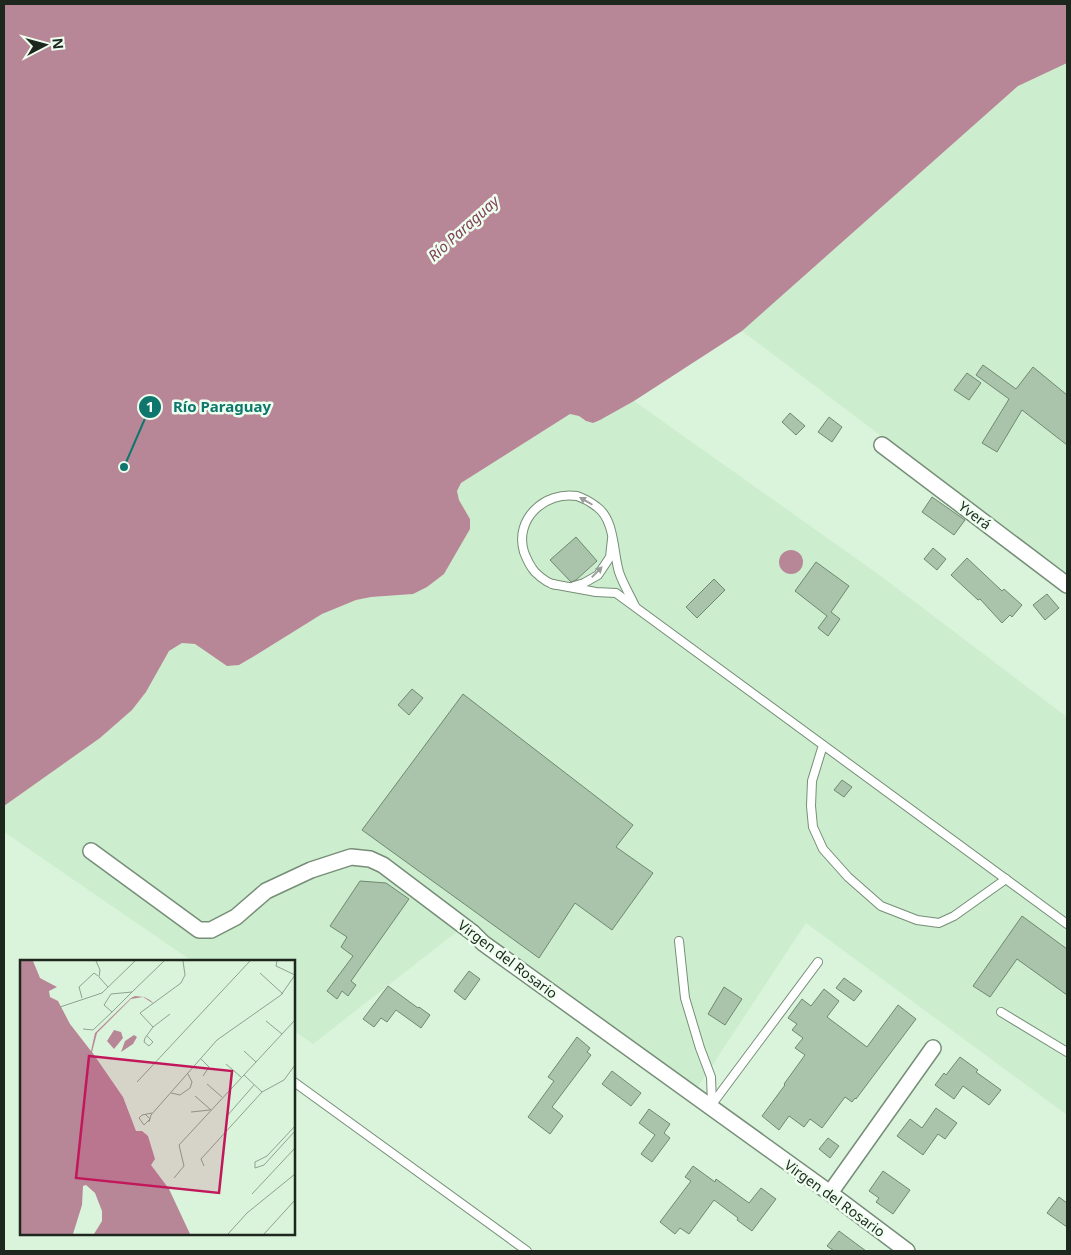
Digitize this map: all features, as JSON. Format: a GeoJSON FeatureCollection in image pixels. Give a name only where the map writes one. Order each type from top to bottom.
{"type":"FeatureCollection","features":[{"type":"Feature","properties":{"kind":"street","name":"Yverá"},"geometry":{"type":"LineString","coordinates":[[882,445],[1067,585]]}},
{"type":"Feature","properties":{"kind":"street","name":"Virgen del Rosario"},"geometry":{"type":"LineString","coordinates":[[91,851],[199,930],[211,930],[236,917],[266,891],[311,870],[352,857],[370,859],[383,865],[484,943],[711,1105],[908,1251]]}},
{"type":"Feature","properties":{"kind":"street"},"geometry":{"type":"LineString","coordinates":[[830,1193],[933,1048]]}},
{"type":"Feature","properties":{"kind":"lane"},"geometry":{"type":"LineString","coordinates":[[636,608],[618,571],[607,519],[599,508],[579,497],[559,496],[538,506],[527,519],[523,528],[522,544],[528,565],[541,578],[552,584],[616,594],[1067,924]]}},
{"type":"Feature","properties":{"kind":"lane"},"geometry":{"type":"LineString","coordinates":[[552,584],[575,586],[598,575],[610,557],[612,539]]}},
{"type":"Feature","properties":{"kind":"lane"},"geometry":{"type":"LineString","coordinates":[[823,745],[812,781],[811,806],[813,827],[824,849],[848,877],[881,906],[917,920],[938,923],[954,916],[1006,879]]}},
{"type":"Feature","properties":{"kind":"lane"},"geometry":{"type":"LineString","coordinates":[[679,941],[685,998],[711,1077],[711,1105]]}},
{"type":"Feature","properties":{"kind":"lane"},"geometry":{"type":"LineString","coordinates":[[711,1105],[818,962]]}},
{"type":"Feature","properties":{"kind":"lane"},"geometry":{"type":"LineString","coordinates":[[1001,1012],[1067,1052]]}},
{"type":"Feature","properties":{"kind":"lane"},"geometry":{"type":"LineString","coordinates":[[295,1083],[527,1251]]}},
{"type":"Feature","properties":{"kind":"shaded area"},"geometry":{"type":"Polygon","coordinates":[[[1067,38],[1067,576],[742,331],[1018,86],[1067,38]]]}},
{"type":"Feature","properties":{"kind":"shaded area"},"geometry":{"type":"Polygon","coordinates":[[[634,401],[878,574],[1067,717],[1067,1115],[806,923],[698,1087],[468,923],[313,1044],[295,1032],[295,960],[191,960],[4,832],[4,806],[100,738],[132,710],[146,692],[169,651],[182,643],[195,644],[213,657],[239,665],[322,614],[356,600],[413,594],[444,574],[470,529],[470,519],[459,500],[457,491],[461,483],[570,414],[593,423],[634,401]]]}},
{"type":"Feature","properties":{"kind":"water"},"geometry":{"type":"Polygon","coordinates":[[[4,4],[1067,4],[1067,63],[1018,86],[742,331],[634,401],[600,420],[593,423],[570,414],[461,483],[457,491],[459,500],[470,519],[470,529],[444,574],[427,587],[413,594],[356,600],[322,614],[239,665],[227,666],[195,644],[182,643],[169,651],[146,692],[132,710],[100,738],[4,806],[4,4]]]}},
{"type":"Feature","properties":{"kind":"water"},"geometry":{"type":"Polygon","coordinates":[[[791,550],[799,554],[803,562],[799,570],[791,574],[783,570],[779,562],[783,554],[791,550]]]}},
{"type":"Feature","properties":{"kind":"building"},"geometry":{"type":"Polygon","coordinates":[[[983,365],[1016,389],[1033,367],[1067,395],[1067,445],[1022,410],[997,452],[982,443],[1009,399],[976,375],[983,365]]]}},
{"type":"Feature","properties":{"kind":"building"},"geometry":{"type":"Polygon","coordinates":[[[967,373],[981,383],[969,400],[954,390],[967,373]]]}},
{"type":"Feature","properties":{"kind":"building"},"geometry":{"type":"Polygon","coordinates":[[[790,413],[805,426],[796,435],[782,422],[790,413]]]}},
{"type":"Feature","properties":{"kind":"building"},"geometry":{"type":"Polygon","coordinates":[[[829,417],[842,427],[832,442],[818,432],[829,417]]]}},
{"type":"Feature","properties":{"kind":"building"},"geometry":{"type":"Polygon","coordinates":[[[932,497],[965,520],[954,535],[922,512],[932,497]]]}},
{"type":"Feature","properties":{"kind":"building"},"geometry":{"type":"Polygon","coordinates":[[[576,537],[597,561],[576,580],[571,582],[550,560],[576,537]]]}},
{"type":"Feature","properties":{"kind":"building"},"geometry":{"type":"Polygon","coordinates":[[[933,548],[946,559],[937,570],[924,559],[933,548]]]}},
{"type":"Feature","properties":{"kind":"building"},"geometry":{"type":"Polygon","coordinates":[[[967,558],[1002,591],[1004,589],[1022,605],[1012,617],[1010,615],[1002,623],[980,599],[978,600],[951,575],[967,558]]]}},
{"type":"Feature","properties":{"kind":"building"},"geometry":{"type":"Polygon","coordinates":[[[816,562],[849,586],[831,612],[840,619],[828,636],[818,628],[827,616],[795,591],[816,562]]]}},
{"type":"Feature","properties":{"kind":"building"},"geometry":{"type":"Polygon","coordinates":[[[714,579],[725,590],[697,618],[686,607],[714,579]]]}},
{"type":"Feature","properties":{"kind":"building"},"geometry":{"type":"Polygon","coordinates":[[[1047,594],[1059,608],[1045,620],[1033,605],[1047,594]]]}},
{"type":"Feature","properties":{"kind":"building"},"geometry":{"type":"Polygon","coordinates":[[[412,689],[423,698],[409,715],[398,705],[412,689]]]}},
{"type":"Feature","properties":{"kind":"building"},"geometry":{"type":"Polygon","coordinates":[[[463,694],[633,825],[616,847],[653,873],[612,930],[575,903],[539,958],[362,830],[463,694]]]}},
{"type":"Feature","properties":{"kind":"building"},"geometry":{"type":"Polygon","coordinates":[[[842,780],[852,787],[844,797],[834,790],[842,780]]]}},
{"type":"Feature","properties":{"kind":"building"},"geometry":{"type":"Polygon","coordinates":[[[360,881],[386,883],[409,899],[351,981],[356,985],[348,996],[342,991],[337,999],[327,991],[353,956],[341,947],[347,937],[330,926],[360,881]]]}},
{"type":"Feature","properties":{"kind":"building"},"geometry":{"type":"Polygon","coordinates":[[[1022,916],[1067,949],[1067,995],[1017,959],[990,997],[973,986],[1022,916]]]}},
{"type":"Feature","properties":{"kind":"building"},"geometry":{"type":"Polygon","coordinates":[[[469,971],[480,979],[465,1000],[454,991],[469,971]]]}},
{"type":"Feature","properties":{"kind":"building"},"geometry":{"type":"Polygon","coordinates":[[[844,978],[862,991],[854,1001],[836,988],[844,978]]]}},
{"type":"Feature","properties":{"kind":"building"},"geometry":{"type":"Polygon","coordinates":[[[388,986],[430,1015],[421,1028],[396,1010],[387,1022],[381,1018],[374,1027],[363,1019],[388,986]]]}},
{"type":"Feature","properties":{"kind":"building"},"geometry":{"type":"Polygon","coordinates":[[[724,987],[742,999],[725,1025],[708,1014],[724,987]]]}},
{"type":"Feature","properties":{"kind":"building"},"geometry":{"type":"Polygon","coordinates":[[[824,989],[839,1001],[827,1017],[867,1047],[898,1005],[916,1019],[856,1099],[852,1102],[845,1097],[822,1128],[810,1119],[804,1127],[789,1116],[779,1130],[762,1116],[805,1055],[795,1048],[803,1038],[792,1030],[797,1024],[788,1018],[802,999],[811,1006],[824,989]]]}},
{"type":"Feature","properties":{"kind":"building"},"geometry":{"type":"Polygon","coordinates":[[[577,1037],[590,1048],[587,1052],[591,1055],[552,1107],[563,1116],[550,1134],[528,1117],[554,1081],[548,1077],[577,1037]]]}},
{"type":"Feature","properties":{"kind":"building"},"geometry":{"type":"Polygon","coordinates":[[[960,1057],[978,1070],[976,1072],[1001,1090],[989,1105],[963,1086],[954,1099],[935,1085],[944,1073],[946,1075],[960,1057]]]}},
{"type":"Feature","properties":{"kind":"building"},"geometry":{"type":"Polygon","coordinates":[[[612,1071],[641,1093],[631,1106],[602,1084],[612,1071]]]}},
{"type":"Feature","properties":{"kind":"building"},"geometry":{"type":"Polygon","coordinates":[[[936,1108],[957,1123],[945,1139],[938,1134],[923,1155],[897,1136],[910,1119],[922,1128],[936,1108]]]}},
{"type":"Feature","properties":{"kind":"building"},"geometry":{"type":"Polygon","coordinates":[[[649,1109],[670,1124],[664,1133],[670,1138],[652,1162],[641,1154],[655,1135],[639,1123],[649,1109]]]}},
{"type":"Feature","properties":{"kind":"building"},"geometry":{"type":"Polygon","coordinates":[[[828,1138],[839,1146],[830,1158],[819,1149],[828,1138]]]}},
{"type":"Feature","properties":{"kind":"building"},"geometry":{"type":"Polygon","coordinates":[[[693,1166],[715,1182],[716,1179],[749,1203],[761,1188],[776,1199],[752,1231],[714,1200],[689,1234],[680,1228],[675,1234],[660,1222],[691,1181],[685,1177],[693,1166]]]}},
{"type":"Feature","properties":{"kind":"building"},"geometry":{"type":"Polygon","coordinates":[[[883,1171],[910,1190],[893,1214],[876,1202],[879,1198],[869,1191],[883,1171]]]}},
{"type":"Feature","properties":{"kind":"building"},"geometry":{"type":"Polygon","coordinates":[[[1059,1197],[1067,1203],[1067,1227],[1047,1213],[1059,1197]]]}},
{"type":"Feature","properties":{"kind":"building"},"geometry":{"type":"Polygon","coordinates":[[[839,1231],[866,1251],[834,1251],[827,1246],[839,1231]]]}},
{"type":"Feature","properties":{"kind":"place","name":"Río Paraguay"},"geometry":{"type":"Point","coordinates":[124,467]}}]}
